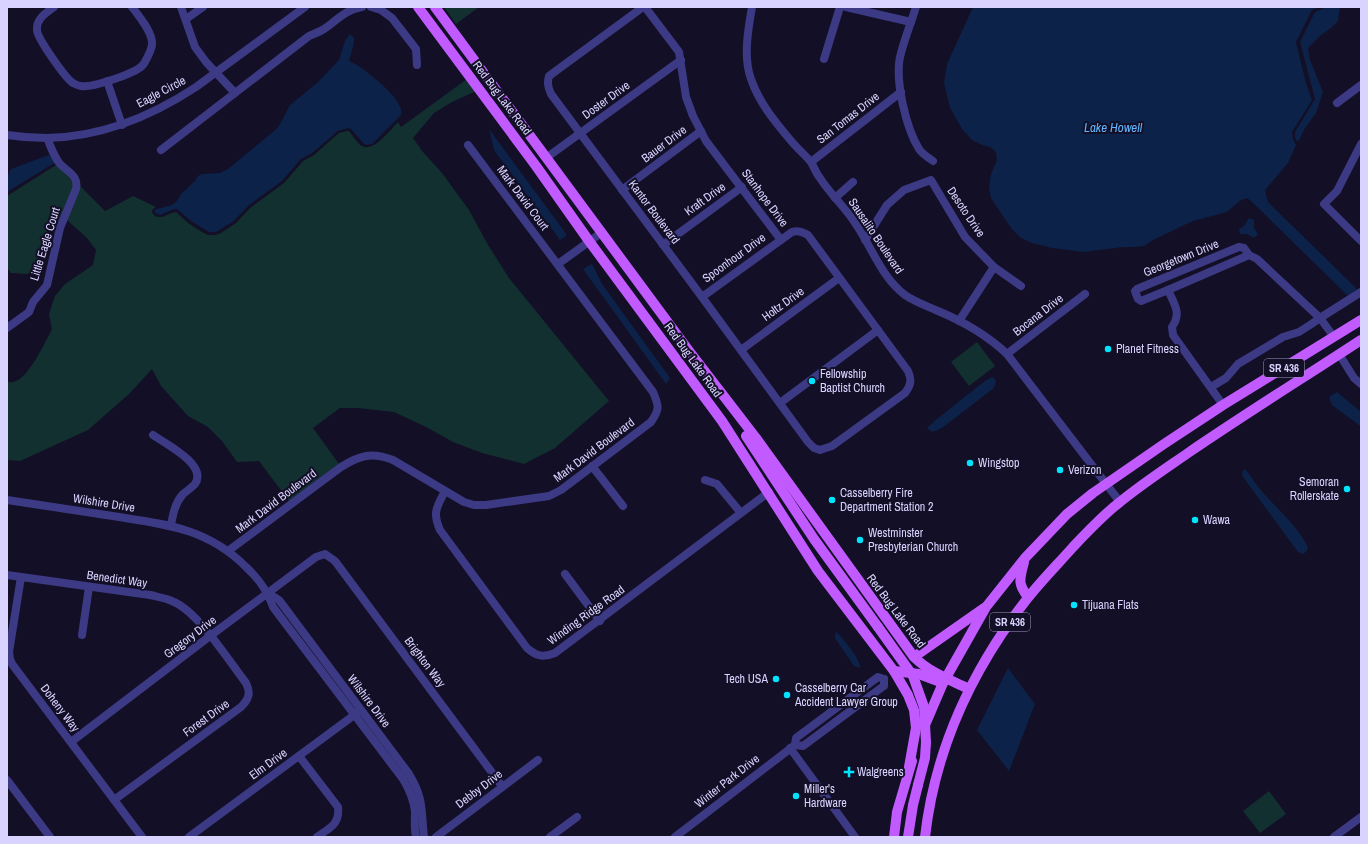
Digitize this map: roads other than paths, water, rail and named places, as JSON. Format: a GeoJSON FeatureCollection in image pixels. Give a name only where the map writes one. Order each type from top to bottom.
{"type":"FeatureCollection","features":[{"type":"Feature","properties":{"kind":"main road","name":"Red Bug Lake Road"},"geometry":{"type":"LineString","coordinates":[[418,7],[722,421],[769,492],[818,571],[894,671],[919,674],[944,680]]}},
{"type":"Feature","properties":{"kind":"main road","name":"Red Bug Lake Road"},"geometry":{"type":"LineString","coordinates":[[436,7],[601,233],[756,438],[914,657],[922,665],[944,680],[968,692]]}},
{"type":"Feature","properties":{"kind":"main road"},"geometry":{"type":"LineString","coordinates":[[488,101],[496,105],[532,152],[546,158]]}},
{"type":"Feature","properties":{"kind":"main road","name":"SR 436"},"geometry":{"type":"LineString","coordinates":[[894,837],[898,812],[910,767],[930,710],[944,680],[986,607],[1025,558],[1067,514],[1105,484],[1223,405],[1361,320]]}},
{"type":"Feature","properties":{"kind":"main road","name":"SR 436"},"geometry":{"type":"LineString","coordinates":[[924,837],[938,768],[948,737],[968,692],[995,645],[1028,598],[1088,530],[1120,502],[1157,474],[1232,423],[1361,340]]}},
{"type":"Feature","properties":{"kind":"main road"},"geometry":{"type":"LineString","coordinates":[[689,351],[802,521],[913,676],[924,707],[926,742],[925,758],[913,805],[908,837]]}},
{"type":"Feature","properties":{"kind":"main road"},"geometry":{"type":"LineString","coordinates":[[1025,558],[1020,578],[1021,588],[1028,598]]}},
{"type":"Feature","properties":{"kind":"main road","name":"Winter Park Drive"},"geometry":{"type":"LineString","coordinates":[[914,657],[986,607]]}},
{"type":"Feature","properties":{"kind":"main road"},"geometry":{"type":"LineString","coordinates":[[894,671],[908,695],[914,710],[916,728],[910,767]]}},
{"type":"Feature","properties":{"kind":"street"},"geometry":{"type":"LineString","coordinates":[[54,7],[40,18],[37,30],[40,40],[73,83],[82,87],[124,76],[142,66],[147,58],[152,44],[147,28],[132,7]]}},
{"type":"Feature","properties":{"kind":"street"},"geometry":{"type":"LineString","coordinates":[[181,7],[195,47],[215,73],[235,93]]}},
{"type":"Feature","properties":{"kind":"street"},"geometry":{"type":"LineString","coordinates":[[186,19],[203,7]]}},
{"type":"Feature","properties":{"kind":"street","name":"Eagle Circle"},"geometry":{"type":"LineString","coordinates":[[7,135],[47,138],[79,135],[122,125],[146,115],[196,87],[305,7]]}},
{"type":"Feature","properties":{"kind":"street"},"geometry":{"type":"LineString","coordinates":[[161,150],[309,36],[322,30],[344,13],[362,7]]}},
{"type":"Feature","properties":{"kind":"street"},"geometry":{"type":"LineString","coordinates":[[371,7],[381,10],[392,18],[416,49],[417,65]]}},
{"type":"Feature","properties":{"kind":"street","name":"Stanhope Drive"},"geometry":{"type":"LineString","coordinates":[[644,7],[679,52],[682,81],[686,97],[693,116],[706,141],[781,240],[792,232],[797,231],[808,235],[911,377],[911,383],[905,393],[832,446],[820,450]]}},
{"type":"Feature","properties":{"kind":"street","name":"Kantor Boulevard"},"geometry":{"type":"LineString","coordinates":[[644,7],[549,76],[547,82],[548,88],[580,134],[808,442],[814,448],[820,450]]}},
{"type":"Feature","properties":{"kind":"street","name":"Sausalito Boulevard"},"geometry":{"type":"LineString","coordinates":[[752,7],[749,26],[747,61],[750,78],[757,94],[792,143],[811,162],[820,178],[855,223],[892,283],[906,295],[922,305],[959,321],[997,345],[1007,354],[1120,502]]}},
{"type":"Feature","properties":{"kind":"street"},"geometry":{"type":"LineString","coordinates":[[824,58],[840,7]]}},
{"type":"Feature","properties":{"kind":"street"},"geometry":{"type":"LineString","coordinates":[[846,7],[911,22]]}},
{"type":"Feature","properties":{"kind":"street"},"geometry":{"type":"LineString","coordinates":[[916,7],[900,57],[899,74],[905,114],[912,134],[919,150],[933,161]]}},
{"type":"Feature","properties":{"kind":"street","name":"Doster Drive"},"geometry":{"type":"LineString","coordinates":[[546,158],[681,60]]}},
{"type":"Feature","properties":{"kind":"street"},"geometry":{"type":"LineString","coordinates":[[107,81],[122,125]]}},
{"type":"Feature","properties":{"kind":"street"},"geometry":{"type":"LineString","coordinates":[[1336,103],[1361,85]]}},
{"type":"Feature","properties":{"kind":"street","name":"San Tomas Drive"},"geometry":{"type":"LineString","coordinates":[[811,162],[901,92]]}},
{"type":"Feature","properties":{"kind":"street","name":"Bauer Drive"},"geometry":{"type":"LineString","coordinates":[[622,190],[701,131]]}},
{"type":"Feature","properties":{"kind":"street","name":"Little Eagle Court"},"geometry":{"type":"LineString","coordinates":[[7,328],[29,312],[33,302],[47,285],[60,228],[76,189],[77,184],[75,179],[69,171],[60,164],[47,138]]}},
{"type":"Feature","properties":{"kind":"street"},"geometry":{"type":"LineString","coordinates":[[1361,144],[1337,191],[1324,204],[1361,240]]}},
{"type":"Feature","properties":{"kind":"street","name":"Mark David Court"},"geometry":{"type":"LineString","coordinates":[[468,145],[558,264]]}},
{"type":"Feature","properties":{"kind":"street","name":"Desoto Drive"},"geometry":{"type":"LineString","coordinates":[[865,240],[887,205],[904,190],[931,180],[965,237],[994,267],[1021,286]]}},
{"type":"Feature","properties":{"kind":"street"},"geometry":{"type":"LineString","coordinates":[[835,198],[853,182]]}},
{"type":"Feature","properties":{"kind":"street","name":"Kraft Drive"},"geometry":{"type":"LineString","coordinates":[[663,245],[742,187]]}},
{"type":"Feature","properties":{"kind":"street"},"geometry":{"type":"LineString","coordinates":[[558,264],[601,233]]}},
{"type":"Feature","properties":{"kind":"street","name":"Spoonhour Drive"},"geometry":{"type":"LineString","coordinates":[[702,297],[781,240]]}},
{"type":"Feature","properties":{"kind":"street","name":"Georgetown Drive"},"geometry":{"type":"LineString","coordinates":[[1249,255],[1141,301],[1138,299],[1135,291],[1240,247],[1244,248],[1249,255],[1257,259],[1320,318],[1334,337]]}},
{"type":"Feature","properties":{"kind":"street","name":"Mark David Boulevard"},"geometry":{"type":"LineString","coordinates":[[228,551],[341,467],[363,457],[381,455],[393,460],[464,502],[474,505],[486,505],[549,496],[560,490],[651,422],[658,409],[658,402],[653,392],[558,264]]}},
{"type":"Feature","properties":{"kind":"street"},"geometry":{"type":"LineString","coordinates":[[959,321],[994,267]]}},
{"type":"Feature","properties":{"kind":"street","name":"Holtz Drive"},"geometry":{"type":"LineString","coordinates":[[741,350],[839,278]]}},
{"type":"Feature","properties":{"kind":"street","name":"Georgetown Drive"},"geometry":{"type":"LineString","coordinates":[[1168,290],[1178,312],[1177,320],[1172,326],[1173,335],[1223,405]]}},
{"type":"Feature","properties":{"kind":"street"},"geometry":{"type":"LineString","coordinates":[[1211,387],[1226,378],[1238,364],[1283,337],[1299,332],[1361,292]]}},
{"type":"Feature","properties":{"kind":"street","name":"Bocana Drive"},"geometry":{"type":"LineString","coordinates":[[1007,354],[1085,294]]}},
{"type":"Feature","properties":{"kind":"street"},"geometry":{"type":"LineString","coordinates":[[780,403],[878,330]]}},
{"type":"Feature","properties":{"kind":"street"},"geometry":{"type":"LineString","coordinates":[[1339,354],[1354,378],[1361,384]]}},
{"type":"Feature","properties":{"kind":"street"},"geometry":{"type":"LineString","coordinates":[[153,435],[190,461],[195,468],[197,475],[196,482],[179,500],[175,507],[171,525]]}},
{"type":"Feature","properties":{"kind":"street"},"geometry":{"type":"LineString","coordinates":[[592,466],[623,506]]}},
{"type":"Feature","properties":{"kind":"street"},"geometry":{"type":"LineString","coordinates":[[705,480],[717,484],[741,513]]}},
{"type":"Feature","properties":{"kind":"street","name":"Winding Ridge Road"},"geometry":{"type":"LineString","coordinates":[[446,491],[435,515],[436,522],[440,530],[527,648],[533,654],[540,657],[555,653],[600,621],[769,492]]}},
{"type":"Feature","properties":{"kind":"street","name":"Wilshire Drive"},"geometry":{"type":"LineString","coordinates":[[7,500],[171,525],[200,534],[228,551],[254,574],[268,593],[279,600],[403,779],[409,789],[415,811],[414,826],[416,837]]}},
{"type":"Feature","properties":{"kind":"street","name":"Gregory Drive"},"geometry":{"type":"LineString","coordinates":[[71,742],[316,557],[325,554]]}},
{"type":"Feature","properties":{"kind":"street","name":"Brighton Way"},"geometry":{"type":"LineString","coordinates":[[325,554],[335,561],[502,786]]}},
{"type":"Feature","properties":{"kind":"street"},"geometry":{"type":"LineString","coordinates":[[564,574],[600,621]]}},
{"type":"Feature","properties":{"kind":"street","name":"Benedict Way"},"geometry":{"type":"LineString","coordinates":[[7,575],[156,596],[175,602],[186,609],[210,636]]}},
{"type":"Feature","properties":{"kind":"street","name":"Doheny Way"},"geometry":{"type":"LineString","coordinates":[[21,577],[9,652],[12,664],[142,837]]}},
{"type":"Feature","properties":{"kind":"street"},"geometry":{"type":"LineString","coordinates":[[82,635],[89,587]]}},
{"type":"Feature","properties":{"kind":"street","name":"Forest Drive"},"geometry":{"type":"LineString","coordinates":[[114,800],[246,702],[250,690],[210,636]]}},
{"type":"Feature","properties":{"kind":"street","name":"Winter Park Drive"},"geometry":{"type":"LineString","coordinates":[[675,837],[792,747],[803,746],[850,712],[884,686],[884,679],[914,657]]}},
{"type":"Feature","properties":{"kind":"street","name":"Wilshire Drive"},"geometry":{"type":"LineString","coordinates":[[357,713],[409,774],[416,786],[422,810],[424,837]]}},
{"type":"Feature","properties":{"kind":"street","name":"Elm Drive"},"geometry":{"type":"LineString","coordinates":[[189,837],[357,713]]}},
{"type":"Feature","properties":{"kind":"street"},"geometry":{"type":"LineString","coordinates":[[792,747],[855,837]]}},
{"type":"Feature","properties":{"kind":"street"},"geometry":{"type":"LineString","coordinates":[[299,756],[338,807],[338,820],[318,837]]}},
{"type":"Feature","properties":{"kind":"street","name":"Debby Drive"},"geometry":{"type":"LineString","coordinates":[[436,837],[538,760]]}},
{"type":"Feature","properties":{"kind":"street"},"geometry":{"type":"LineString","coordinates":[[7,780],[50,837]]}},
{"type":"Feature","properties":{"kind":"street"},"geometry":{"type":"LineString","coordinates":[[550,837],[577,817]]}},
{"type":"Feature","properties":{"kind":"street"},"geometry":{"type":"LineString","coordinates":[[1334,837],[1361,817]]}},
{"type":"Feature","properties":{"kind":"water","name":"Lake Howell"},"geometry":{"type":"Polygon","coordinates":[[[973,7],[1320,7],[1312,10],[1296,42],[1306,83],[1312,100],[1292,132],[1296,145],[1288,163],[1265,190],[1268,202],[1357,289],[1348,296],[1247,198],[1241,200],[1227,212],[1193,221],[1153,240],[1144,246],[1083,252],[1052,248],[1032,243],[1021,238],[1011,228],[991,198],[989,187],[991,174],[997,160],[996,152],[990,147],[972,140],[962,129],[950,108],[944,83],[947,64],[973,7]]]}},
{"type":"Feature","properties":{"kind":"water"},"geometry":{"type":"Polygon","coordinates":[[[1326,7],[1340,7],[1338,21],[1308,48],[1310,60],[1323,92],[1316,113],[1305,128],[1298,142],[1295,138],[1295,132],[1315,99],[1300,42],[1315,12],[1326,7]]]}},
{"type":"Feature","properties":{"kind":"water"},"geometry":{"type":"Polygon","coordinates":[[[350,34],[354,38],[354,43],[349,61],[356,64],[385,87],[398,102],[401,109],[401,115],[372,144],[364,144],[351,129],[348,128],[338,131],[312,153],[301,159],[282,181],[248,206],[234,221],[216,232],[209,232],[191,221],[177,209],[160,215],[155,213],[155,210],[172,205],[177,201],[181,194],[195,181],[198,176],[202,174],[220,173],[228,169],[273,132],[279,126],[290,105],[318,82],[339,60],[345,41],[350,34]]]}},
{"type":"Feature","properties":{"kind":"water"},"geometry":{"type":"Polygon","coordinates":[[[489,129],[567,235],[560,240],[494,150],[489,129]]]}},
{"type":"Feature","properties":{"kind":"water"},"geometry":{"type":"Polygon","coordinates":[[[54,154],[56,162],[7,192],[7,177],[11,169],[54,154]]]}},
{"type":"Feature","properties":{"kind":"water"},"geometry":{"type":"Polygon","coordinates":[[[1249,218],[1254,220],[1254,228],[1258,234],[1254,238],[1247,234],[1240,234],[1239,229],[1244,226],[1249,218]]]}},
{"type":"Feature","properties":{"kind":"water"},"geometry":{"type":"Polygon","coordinates":[[[592,264],[602,284],[670,378],[666,384],[583,269],[592,264]]]}},
{"type":"Feature","properties":{"kind":"water"},"geometry":{"type":"Polygon","coordinates":[[[993,377],[996,381],[994,388],[942,428],[932,432],[927,428],[986,380],[993,377]]]}},
{"type":"Feature","properties":{"kind":"water"},"geometry":{"type":"Polygon","coordinates":[[[1337,392],[1361,412],[1361,425],[1332,405],[1329,397],[1337,392]]]}},
{"type":"Feature","properties":{"kind":"water"},"geometry":{"type":"Polygon","coordinates":[[[1244,469],[1300,534],[1308,547],[1306,552],[1302,554],[1298,552],[1243,477],[1242,473],[1244,469]]]}},
{"type":"Feature","properties":{"kind":"water"},"geometry":{"type":"Polygon","coordinates":[[[836,631],[854,654],[860,668],[854,666],[835,638],[836,631]]]}},
{"type":"Feature","properties":{"kind":"water"},"geometry":{"type":"Polygon","coordinates":[[[1008,668],[1035,704],[1009,771],[977,730],[1008,668]]]}},
{"type":"Feature","properties":{"kind":"place","name":"Planet Fitness"},"geometry":{"type":"Point","coordinates":[1108,349]}},
{"type":"Feature","properties":{"kind":"place","name":"Fellowship Baptist Church"},"geometry":{"type":"Point","coordinates":[812,381]}},
{"type":"Feature","properties":{"kind":"place","name":"Wingstop"},"geometry":{"type":"Point","coordinates":[970,463]}},
{"type":"Feature","properties":{"kind":"place","name":"Verizon"},"geometry":{"type":"Point","coordinates":[1060,470]}},
{"type":"Feature","properties":{"kind":"place","name":"Semoran Rollerskate"},"geometry":{"type":"Point","coordinates":[1347,489]}},
{"type":"Feature","properties":{"kind":"place","name":"Casselberry Fire Department Station 2"},"geometry":{"type":"Point","coordinates":[832,500]}},
{"type":"Feature","properties":{"kind":"place","name":"Wawa"},"geometry":{"type":"Point","coordinates":[1195,520]}},
{"type":"Feature","properties":{"kind":"place","name":"Westminster Presbyterian Church"},"geometry":{"type":"Point","coordinates":[860,540]}},
{"type":"Feature","properties":{"kind":"place","name":"Tijuana Flats"},"geometry":{"type":"Point","coordinates":[1074,605]}},
{"type":"Feature","properties":{"kind":"place","name":"Tech USA"},"geometry":{"type":"Point","coordinates":[776,679]}},
{"type":"Feature","properties":{"kind":"place","name":"Casselberry Car Accident Lawyer Group"},"geometry":{"type":"Point","coordinates":[787,695]}},
{"type":"Feature","properties":{"kind":"place","name":"Walgreens"},"geometry":{"type":"Point","coordinates":[849,772]}},
{"type":"Feature","properties":{"kind":"place","name":"Miller's Hardware"},"geometry":{"type":"Point","coordinates":[796,796]}}]}
